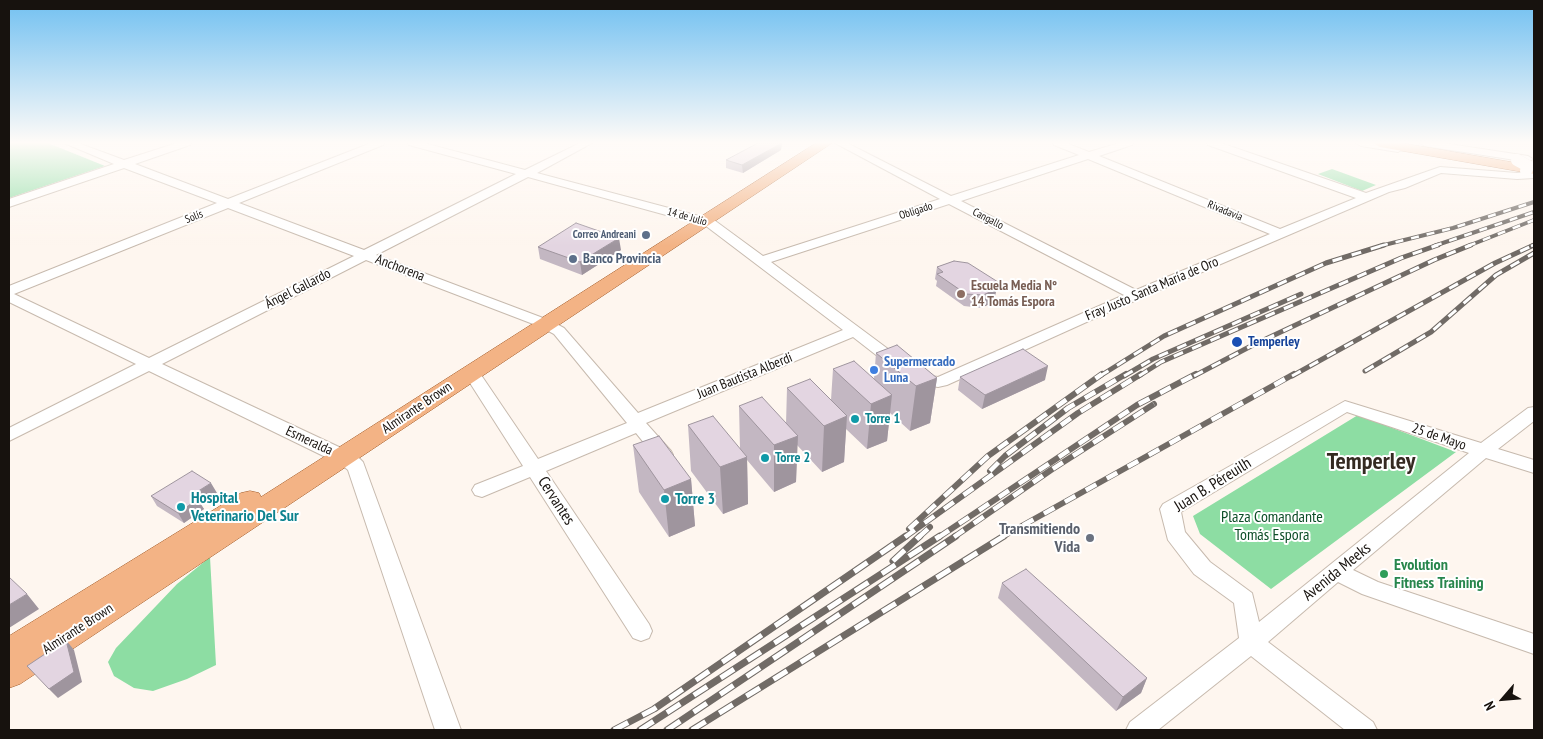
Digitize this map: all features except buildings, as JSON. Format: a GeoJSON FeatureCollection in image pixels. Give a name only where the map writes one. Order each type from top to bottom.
{"type":"FeatureCollection","features":[{"type":"Feature","properties":{"kind":"main road","name":"Almirante Brown"},"geometry":{"type":"LineString","coordinates":[[9,674],[336,454],[759,177]]}},
{"type":"Feature","properties":{"kind":"main road","name":"Almirante Brown"},"geometry":{"type":"LineString","coordinates":[[696,219],[766,177]]}},
{"type":"Feature","properties":{"kind":"main road","name":"Almirante Brown"},"geometry":{"type":"LineString","coordinates":[[9,652],[471,372],[539,321]]}},
{"type":"Feature","properties":{"kind":"street"},"geometry":{"type":"LineString","coordinates":[[9,202],[82,177]]}},
{"type":"Feature","properties":{"kind":"street","name":"Anchorena"},"geometry":{"type":"LineString","coordinates":[[160,177],[230,202],[539,321],[559,331],[677,470]]}},
{"type":"Feature","properties":{"kind":"street","name":"Solís"},"geometry":{"type":"LineString","coordinates":[[9,291],[292,177]]}},
{"type":"Feature","properties":{"kind":"street","name":"Ángel Gallardo"},"geometry":{"type":"LineString","coordinates":[[9,434],[519,177]]}},
{"type":"Feature","properties":{"kind":"street","name":"14 de Julio"},"geometry":{"type":"LineString","coordinates":[[544,177],[696,219],[717,227],[918,378]]}},
{"type":"Feature","properties":{"kind":"street","name":"Cangallo"},"geometry":{"type":"LineString","coordinates":[[907,177],[1136,296]]}},
{"type":"Feature","properties":{"kind":"street","name":"Obligado"},"geometry":{"type":"LineString","coordinates":[[762,260],[1020,177]]}},
{"type":"Feature","properties":{"kind":"street","name":"Rivadavia"},"geometry":{"type":"LineString","coordinates":[[1144,177],[1281,234]]}},
{"type":"Feature","properties":{"kind":"street"},"geometry":{"type":"LineString","coordinates":[[1310,177],[1365,197]]}},
{"type":"Feature","properties":{"kind":"street","name":"Fray Justo Santa María de Oro"},"geometry":{"type":"LineString","coordinates":[[918,378],[930,381],[947,380],[1365,197],[1416,177]]}},
{"type":"Feature","properties":{"kind":"street","name":"Esmeralda"},"geometry":{"type":"LineString","coordinates":[[9,297],[336,454],[356,468],[403,607],[448,730]]}},
{"type":"Feature","properties":{"kind":"street","name":"Juan Bautista Alberdi"},"geometry":{"type":"LineString","coordinates":[[482,490],[855,331]]}},
{"type":"Feature","properties":{"kind":"street","name":"Cervantes"},"geometry":{"type":"LineString","coordinates":[[471,372],[641,631]]}},
{"type":"Feature","properties":{"kind":"street","name":"25 de Mayo"},"geometry":{"type":"LineString","coordinates":[[1345,406],[1482,452],[1534,467]]}},
{"type":"Feature","properties":{"kind":"street","name":"Juan B. Péreuilh"},"geometry":{"type":"LineString","coordinates":[[1251,642],[1244,599],[1202,568],[1175,535],[1170,509],[1345,406]]}},
{"type":"Feature","properties":{"kind":"street","name":"Avenida Meeks"},"geometry":{"type":"LineString","coordinates":[[1140,730],[1251,642],[1482,452],[1534,412]]}},
{"type":"Feature","properties":{"kind":"street"},"geometry":{"type":"LineString","coordinates":[[1337,572],[1370,588],[1534,644]]}},
{"type":"Feature","properties":{"kind":"street"},"geometry":{"type":"LineString","coordinates":[[1251,642],[1364,730]]}},
{"type":"Feature","properties":{"kind":"green space"},"geometry":{"type":"Polygon","coordinates":[[[9,177],[71,177],[9,198],[9,177]]]}},
{"type":"Feature","properties":{"kind":"green space"},"geometry":{"type":"Polygon","coordinates":[[[1327,177],[1355,177],[1376,185],[1362,191],[1327,177]]]}},
{"type":"Feature","properties":{"kind":"green space","name":"Plaza Comandante Tomás Espora"},"geometry":{"type":"Polygon","coordinates":[[[1358,415],[1456,452],[1271,589],[1200,534],[1193,516],[1358,415]]]}},
{"type":"Feature","properties":{"kind":"green space"},"geometry":{"type":"Polygon","coordinates":[[[210,557],[216,665],[187,679],[153,691],[134,688],[114,676],[108,662],[116,648],[177,584],[210,557]]]}},
{"type":"Feature","properties":{"kind":"railway"},"geometry":{"type":"LineString","coordinates":[[1384,245],[1453,228],[1534,202]]}},
{"type":"Feature","properties":{"kind":"railway"},"geometry":{"type":"LineString","coordinates":[[1434,246],[1534,212]]}},
{"type":"Feature","properties":{"kind":"railway"},"geometry":{"type":"LineString","coordinates":[[1468,246],[1534,220]]}},
{"type":"Feature","properties":{"kind":"railway"},"geometry":{"type":"LineString","coordinates":[[1100,376],[1164,336],[1326,263],[1384,245]]}},
{"type":"Feature","properties":{"kind":"railway"},"geometry":{"type":"LineString","coordinates":[[1139,376],[1161,362],[1401,258],[1438,245]]}},
{"type":"Feature","properties":{"kind":"railway"},"geometry":{"type":"LineString","coordinates":[[1194,376],[1253,345],[1434,260],[1471,245]]}},
{"type":"Feature","properties":{"kind":"railway"},"geometry":{"type":"LineString","coordinates":[[1292,376],[1495,263],[1534,245],[1531,246]]}},
{"type":"Feature","properties":{"kind":"railway"},"geometry":{"type":"LineString","coordinates":[[1365,371],[1431,332],[1496,275],[1534,253]]}},
{"type":"Feature","properties":{"kind":"railway"},"geometry":{"type":"LineString","coordinates":[[1124,376],[1153,359],[1301,294]]}},
{"type":"Feature","properties":{"kind":"railway"},"geometry":{"type":"LineString","coordinates":[[909,529],[988,456],[1102,374]]}},
{"type":"Feature","properties":{"kind":"railway"},"geometry":{"type":"LineString","coordinates":[[990,471],[1005,456],[1068,408],[1126,374]]}},
{"type":"Feature","properties":{"kind":"railway"},"geometry":{"type":"LineString","coordinates":[[905,537],[1078,413],[1141,374]]}},
{"type":"Feature","properties":{"kind":"railway"},"geometry":{"type":"LineString","coordinates":[[939,537],[1137,405],[1196,374]]}},
{"type":"Feature","properties":{"kind":"railway"},"geometry":{"type":"LineString","coordinates":[[1002,537],[1294,374]]}},
{"type":"Feature","properties":{"kind":"railway"},"geometry":{"type":"LineString","coordinates":[[954,537],[1051,470],[1154,404]]}},
{"type":"Feature","properties":{"kind":"railway"},"geometry":{"type":"LineString","coordinates":[[919,537],[930,527]]}},
{"type":"Feature","properties":{"kind":"railway"},"geometry":{"type":"LineString","coordinates":[[614,730],[654,709],[906,536]]}},
{"type":"Feature","properties":{"kind":"railway"},"geometry":{"type":"LineString","coordinates":[[893,561],[920,536]]}},
{"type":"Feature","properties":{"kind":"railway"},"geometry":{"type":"LineString","coordinates":[[640,730],[940,536]]}},
{"type":"Feature","properties":{"kind":"railway"},"geometry":{"type":"LineString","coordinates":[[667,730],[956,536]]}},
{"type":"Feature","properties":{"kind":"railway"},"geometry":{"type":"LineString","coordinates":[[692,730],[1004,536]]}},
{"type":"Feature","properties":{"kind":"place","name":"Correo Andreani"},"geometry":{"type":"Point","coordinates":[646,235]}},
{"type":"Feature","properties":{"kind":"place","name":"Banco Provincia"},"geometry":{"type":"Point","coordinates":[573,259]}},
{"type":"Feature","properties":{"kind":"place","name":"Escuela Media N° 14 Tomás Espora"},"geometry":{"type":"Point","coordinates":[961,294]}},
{"type":"Feature","properties":{"kind":"place","name":"Temperley"},"geometry":{"type":"Point","coordinates":[1237,342]}},
{"type":"Feature","properties":{"kind":"place","name":"Supermercado Luna"},"geometry":{"type":"Point","coordinates":[874,370]}},
{"type":"Feature","properties":{"kind":"place","name":"Torre 1"},"geometry":{"type":"Point","coordinates":[855,419]}},
{"type":"Feature","properties":{"kind":"place","name":"Torre 2"},"geometry":{"type":"Point","coordinates":[765,458]}},
{"type":"Feature","properties":{"kind":"place","name":"Torre 3"},"geometry":{"type":"Point","coordinates":[665,499]}},
{"type":"Feature","properties":{"kind":"place","name":"Hospital Veterinario Del Sur"},"geometry":{"type":"Point","coordinates":[181,507]}},
{"type":"Feature","properties":{"kind":"place","name":"Transmitiendo Vida"},"geometry":{"type":"Point","coordinates":[1090,538]}},
{"type":"Feature","properties":{"kind":"place","name":"Evolution Fitness Training"},"geometry":{"type":"Point","coordinates":[1384,574]}},
{"type":"Feature","properties":{"kind":"district","name":"Temperley"},"geometry":{"type":"Point","coordinates":[1371,462]}}]}
